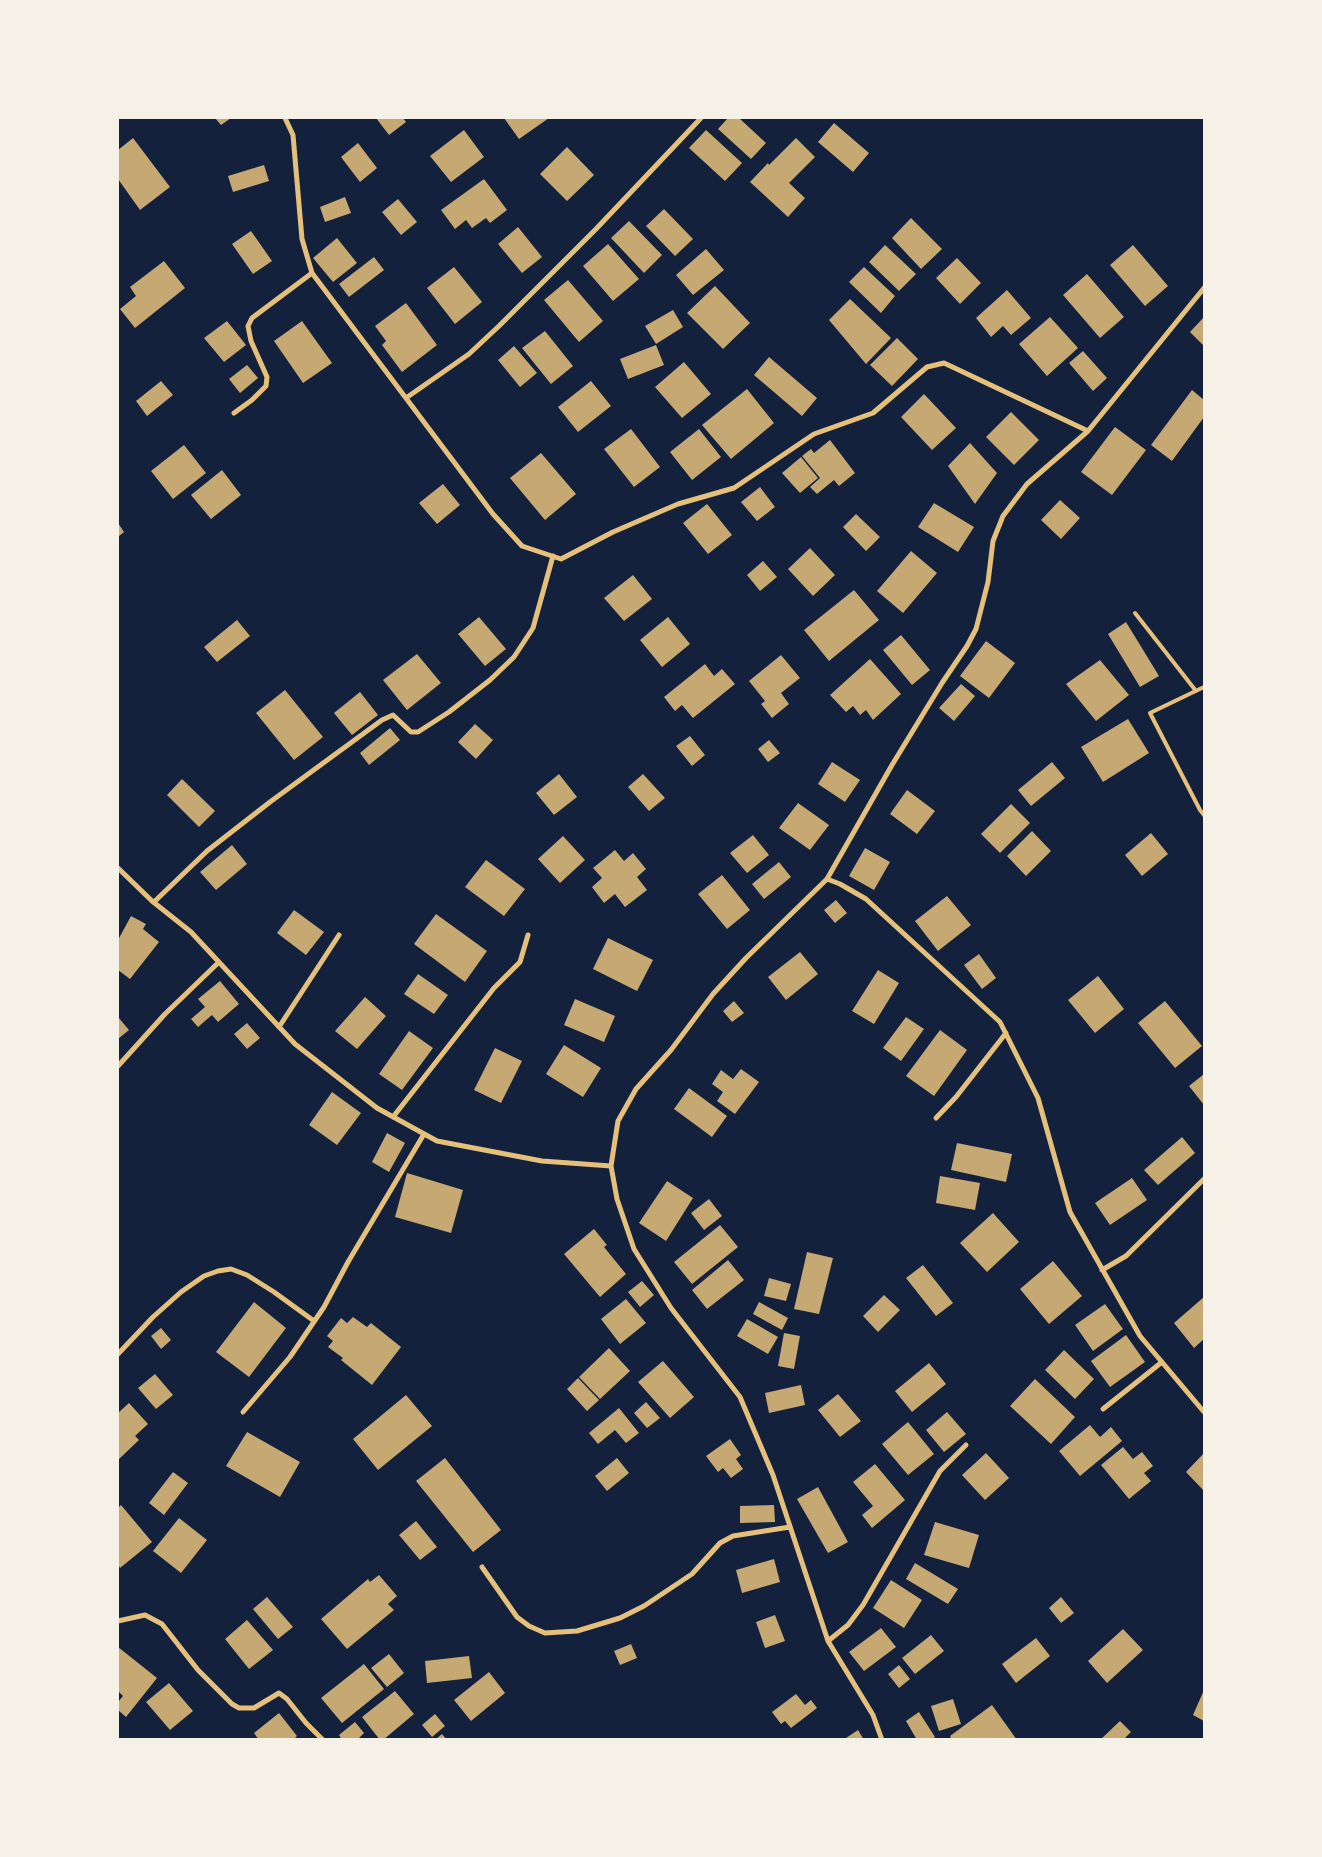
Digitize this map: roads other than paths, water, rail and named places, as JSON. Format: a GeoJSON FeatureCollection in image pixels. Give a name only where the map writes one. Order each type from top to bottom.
{"type":"FeatureCollection","features":[{"type":"Feature","properties":{"kind":"street"},"geometry":{"type":"LineString","coordinates":[[284,118],[293,135],[302,240],[312,273],[493,514],[522,546],[561,559],[613,532],[678,504],[734,488],[814,434],[873,413],[927,367],[936,365],[944,364],[1088,431]]}},
{"type":"Feature","properties":{"kind":"street"},"geometry":{"type":"LineString","coordinates":[[406,398],[469,354],[499,326],[596,229],[701,118]]}},
{"type":"Feature","properties":{"kind":"street"},"geometry":{"type":"LineString","coordinates":[[234,413],[252,400],[266,386],[266,377],[251,341],[248,326],[252,318],[312,273]]}},
{"type":"Feature","properties":{"kind":"street"},"geometry":{"type":"LineString","coordinates":[[882,1740],[873,1715],[828,1641],[773,1475],[740,1397],[676,1315],[634,1249],[617,1199],[611,1166],[618,1121],[636,1088],[671,1050],[713,994],[746,958],[827,879],[892,765],[976,629],[988,582],[993,541],[1003,516],[1027,484],[1088,431],[1204,288]]}},
{"type":"Feature","properties":{"kind":"street"},"geometry":{"type":"LineString","coordinates":[[154,902],[207,852],[270,802],[382,720],[393,715],[411,732],[418,732],[450,712],[490,680],[514,657],[532,628],[553,556]]}},
{"type":"Feature","properties":{"kind":"street"},"geometry":{"type":"LineString","coordinates":[[118,868],[154,902],[191,932],[302,1050],[377,1108],[437,1141],[542,1161],[611,1166]]}},
{"type":"Feature","properties":{"kind":"street"},"geometry":{"type":"LineString","coordinates":[[827,879],[866,899],[1000,1022],[1038,1098],[1070,1212],[1140,1336],[1204,1412]]}},
{"type":"Feature","properties":{"kind":"street"},"geometry":{"type":"LineString","coordinates":[[279,1026],[339,935]]}},
{"type":"Feature","properties":{"kind":"street"},"geometry":{"type":"LineString","coordinates":[[393,1117],[494,988],[520,962],[528,935]]}},
{"type":"Feature","properties":{"kind":"street"},"geometry":{"type":"LineString","coordinates":[[118,1066],[165,1014],[219,962]]}},
{"type":"Feature","properties":{"kind":"street"},"geometry":{"type":"LineString","coordinates":[[936,1118],[1006,1033]]}},
{"type":"Feature","properties":{"kind":"street"},"geometry":{"type":"LineString","coordinates":[[244,1412],[290,1357],[324,1307],[348,1262],[424,1134]]}},
{"type":"Feature","properties":{"kind":"street"},"geometry":{"type":"LineString","coordinates":[[1102,1270],[1132,1250],[1204,1179]]}},
{"type":"Feature","properties":{"kind":"street"},"geometry":{"type":"LineString","coordinates":[[118,1354],[153,1317],[181,1292],[204,1276],[218,1271],[231,1269],[247,1275],[314,1321]]}},
{"type":"Feature","properties":{"kind":"street"},"geometry":{"type":"LineString","coordinates":[[1103,1409],[1162,1362]]}},
{"type":"Feature","properties":{"kind":"street"},"geometry":{"type":"LineString","coordinates":[[828,1641],[848,1625],[863,1605],[940,1471],[966,1445]]}},
{"type":"Feature","properties":{"kind":"street"},"geometry":{"type":"LineString","coordinates":[[482,1567],[517,1617],[529,1626],[545,1633],[577,1631],[620,1618],[644,1606],[692,1574],[720,1543],[733,1536],[790,1527]]}},
{"type":"Feature","properties":{"kind":"street"},"geometry":{"type":"LineString","coordinates":[[118,1621],[144,1615],[162,1624],[198,1670],[232,1704],[239,1708],[254,1708],[280,1693],[323,1740]]}},
{"type":"Feature","properties":{"kind":"lane"},"geometry":{"type":"LineString","coordinates":[[1135,613],[1196,691]]}},
{"type":"Feature","properties":{"kind":"lane"},"geometry":{"type":"LineString","coordinates":[[1204,687],[1150,714],[1204,815]]}}]}
